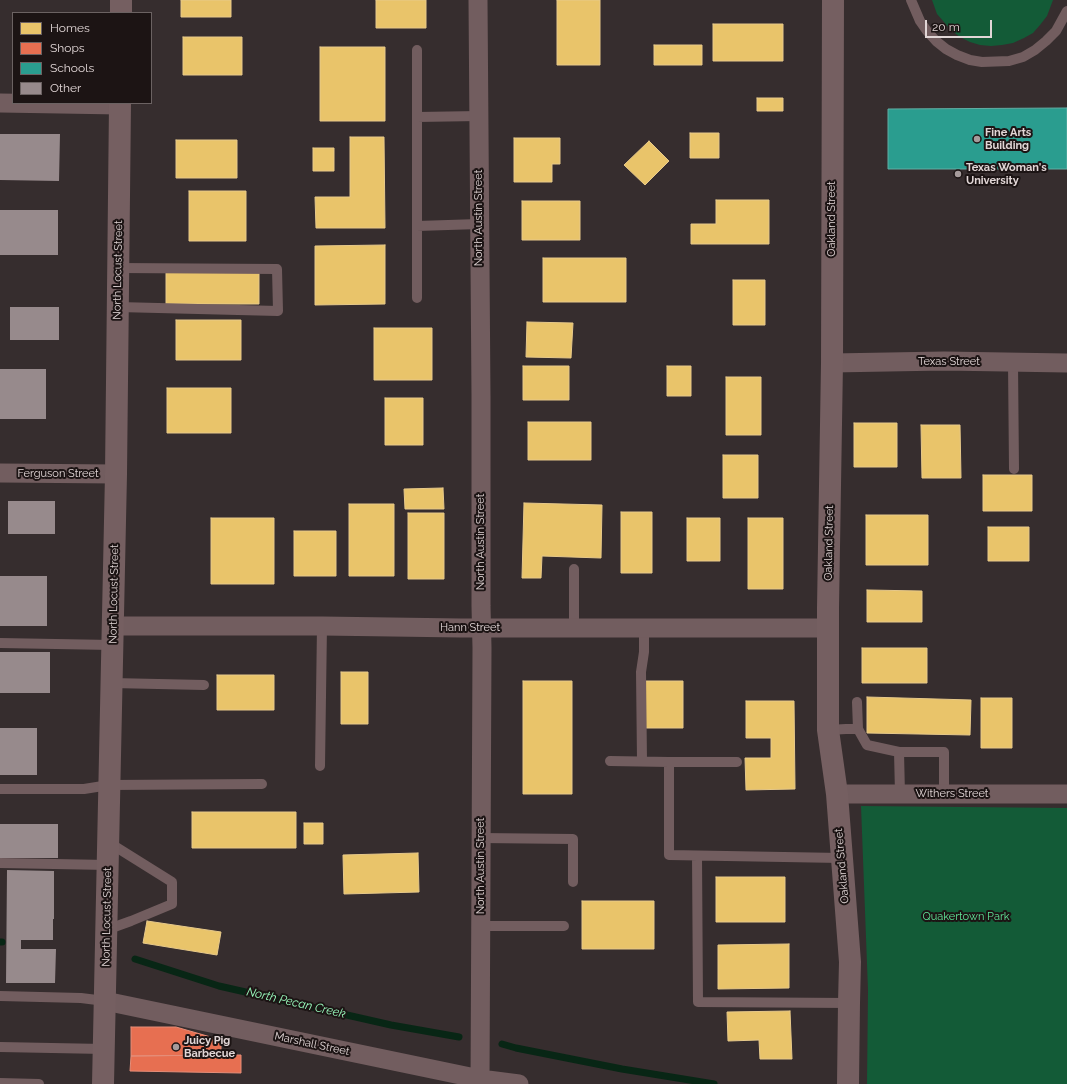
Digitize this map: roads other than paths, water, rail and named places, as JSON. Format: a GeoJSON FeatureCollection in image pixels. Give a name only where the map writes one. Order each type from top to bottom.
{"type":"FeatureCollection","features":[{"type":"Feature","properties":{"kind":"street"},"geometry":{"type":"LineString","coordinates":[[121,12],[122,0]]}},
{"type":"Feature","properties":{"kind":"street","name":"North Austin Street"},"geometry":{"type":"LineString","coordinates":[[478,0],[482,628],[480,1081]]}},
{"type":"Feature","properties":{"kind":"street","name":"Oakland Street"},"geometry":{"type":"LineString","coordinates":[[833,0],[832,363],[828,730],[836,794],[850,962],[848,1084]]}},
{"type":"Feature","properties":{"kind":"street"},"geometry":{"type":"LineString","coordinates":[[0,103],[12,103]]}},
{"type":"Feature","properties":{"kind":"street","name":"North Locust Street"},"geometry":{"type":"LineString","coordinates":[[103,1084],[116,474],[120,104]]}},
{"type":"Feature","properties":{"kind":"street","name":"Texas Street"},"geometry":{"type":"LineString","coordinates":[[832,363],[944,361],[1067,363]]}},
{"type":"Feature","properties":{"kind":"street","name":"Ferguson Street"},"geometry":{"type":"LineString","coordinates":[[0,474],[116,474]]}},
{"type":"Feature","properties":{"kind":"street","name":"Hann Street"},"geometry":{"type":"LineString","coordinates":[[113,635],[322,626],[482,628],[828,628]]}},
{"type":"Feature","properties":{"kind":"street","name":"Withers Street"},"geometry":{"type":"LineString","coordinates":[[836,794],[1067,794]]}},
{"type":"Feature","properties":{"kind":"street","name":"Marshall Street"},"geometry":{"type":"LineString","coordinates":[[105,1001],[480,1081],[519,1084]]}},
{"type":"Feature","properties":{"kind":"lane"},"geometry":{"type":"LineString","coordinates":[[911,0],[920,21],[936,41],[957,55],[970,60],[982,62],[1009,61],[1035,50],[1056,31],[1067,11]]}},
{"type":"Feature","properties":{"kind":"lane"},"geometry":{"type":"LineString","coordinates":[[417,50],[417,298]]}},
{"type":"Feature","properties":{"kind":"lane"},"geometry":{"type":"LineString","coordinates":[[417,117],[478,116]]}},
{"type":"Feature","properties":{"kind":"lane"},"geometry":{"type":"LineString","coordinates":[[417,226],[479,224]]}},
{"type":"Feature","properties":{"kind":"lane"},"geometry":{"type":"LineString","coordinates":[[118,268],[278,269],[278,311],[118,307]]}},
{"type":"Feature","properties":{"kind":"lane"},"geometry":{"type":"LineString","coordinates":[[1013,362],[1014,469]]}},
{"type":"Feature","properties":{"kind":"lane"},"geometry":{"type":"LineString","coordinates":[[574,569],[574,628]]}},
{"type":"Feature","properties":{"kind":"lane"},"geometry":{"type":"LineString","coordinates":[[320,766],[322,626]]}},
{"type":"Feature","properties":{"kind":"lane"},"geometry":{"type":"LineString","coordinates":[[642,761],[641,672],[644,652],[644,628]]}},
{"type":"Feature","properties":{"kind":"lane"},"geometry":{"type":"LineString","coordinates":[[0,643],[113,635]]}},
{"type":"Feature","properties":{"kind":"lane"},"geometry":{"type":"LineString","coordinates":[[112,683],[204,686]]}},
{"type":"Feature","properties":{"kind":"lane"},"geometry":{"type":"LineString","coordinates":[[857,702],[858,729],[867,745],[900,752],[944,752],[944,794]]}},
{"type":"Feature","properties":{"kind":"lane"},"geometry":{"type":"LineString","coordinates":[[828,730],[858,729]]}},
{"type":"Feature","properties":{"kind":"lane"},"geometry":{"type":"LineString","coordinates":[[900,752],[900,794]]}},
{"type":"Feature","properties":{"kind":"lane"},"geometry":{"type":"LineString","coordinates":[[610,761],[737,762]]}},
{"type":"Feature","properties":{"kind":"lane"},"geometry":{"type":"LineString","coordinates":[[669,762],[669,855],[842,858]]}},
{"type":"Feature","properties":{"kind":"lane"},"geometry":{"type":"LineString","coordinates":[[0,789],[84,789],[109,785],[262,784]]}},
{"type":"Feature","properties":{"kind":"lane"},"geometry":{"type":"LineString","coordinates":[[481,838],[573,839],[573,882]]}},
{"type":"Feature","properties":{"kind":"lane"},"geometry":{"type":"LineString","coordinates":[[106,930],[172,904],[172,882],[108,842]]}},
{"type":"Feature","properties":{"kind":"lane"},"geometry":{"type":"LineString","coordinates":[[697,856],[698,1002],[849,1003]]}},
{"type":"Feature","properties":{"kind":"lane"},"geometry":{"type":"LineString","coordinates":[[0,863],[108,865]]}},
{"type":"Feature","properties":{"kind":"lane"},"geometry":{"type":"LineString","coordinates":[[481,926],[564,926]]}},
{"type":"Feature","properties":{"kind":"lane"},"geometry":{"type":"LineString","coordinates":[[0,996],[81,998],[105,1001]]}},
{"type":"Feature","properties":{"kind":"lane"},"geometry":{"type":"LineString","coordinates":[[0,1047],[104,1049]]}},
{"type":"Feature","properties":{"kind":"lane"},"geometry":{"type":"LineString","coordinates":[[0,1083],[39,1084]]}},
{"type":"Feature","properties":{"kind":"waterway","name":"North Pecan Creek"},"geometry":{"type":"LineString","coordinates":[[135,959],[219,986],[391,1025],[459,1037]]}},
{"type":"Feature","properties":{"kind":"waterway","name":"North Pecan Creek"},"geometry":{"type":"LineString","coordinates":[[502,1044],[622,1069],[714,1084]]}},
{"type":"Feature","properties":{"kind":"place","name":"Fine Arts Building"},"geometry":{"type":"Point","coordinates":[977,139]}},
{"type":"Feature","properties":{"kind":"place","name":"Texas Woman's University"},"geometry":{"type":"Point","coordinates":[958,174]}},
{"type":"Feature","properties":{"kind":"place","name":"Juicy Pig Barbecue"},"geometry":{"type":"Point","coordinates":[176,1047]}},
{"type":"Feature","properties":{"kind":"park label","name":"Quakertown Park"},"geometry":{"type":"Point","coordinates":[966,917]}}]}
